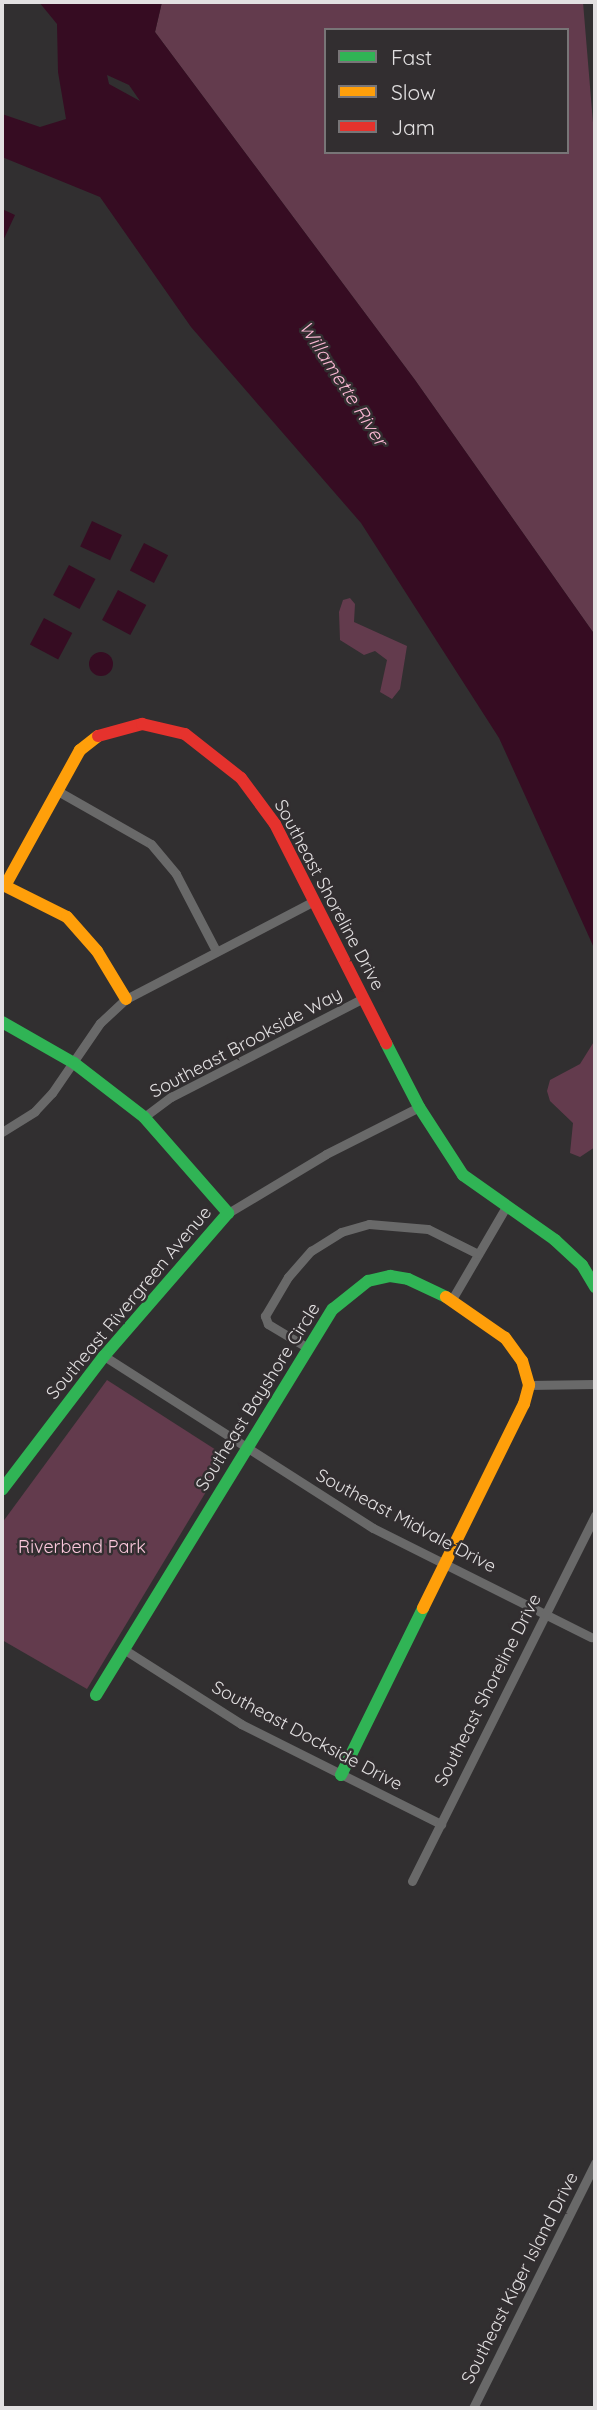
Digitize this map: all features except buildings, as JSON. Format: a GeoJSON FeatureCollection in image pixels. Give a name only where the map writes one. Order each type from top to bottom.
{"type":"FeatureCollection","features":[{"type":"Feature","properties":{"kind":"street","name":"Southeast Shoreline Drive"},"geometry":{"type":"LineString","coordinates":[[126,999],[97,951],[67,918],[5,886],[80,750],[99,735],[142,724],[185,734],[227,765],[253,793],[275,824],[419,1107],[463,1175],[555,1240],[582,1265],[595,1286]]}},
{"type":"Feature","properties":{"kind":"street"},"geometry":{"type":"LineString","coordinates":[[56,790],[151,844],[176,874],[216,951]]}},
{"type":"Feature","properties":{"kind":"street"},"geometry":{"type":"LineString","coordinates":[[2,1132],[35,1111],[74,1062],[100,1023],[126,999],[314,901]]}},
{"type":"Feature","properties":{"kind":"street","name":"Southeast Brookside Way"},"geometry":{"type":"LineString","coordinates":[[144,1117],[171,1097],[364,998]]}},
{"type":"Feature","properties":{"kind":"street"},"geometry":{"type":"LineString","coordinates":[[2,1022],[74,1062],[144,1117],[228,1213]]}},
{"type":"Feature","properties":{"kind":"street","name":"Southeast Rivergreen Avenue"},"geometry":{"type":"LineString","coordinates":[[2,1490],[104,1356],[228,1213],[326,1154],[419,1107]]}},
{"type":"Feature","properties":{"kind":"street"},"geometry":{"type":"LineString","coordinates":[[451,1301],[506,1207]]}},
{"type":"Feature","properties":{"kind":"street"},"geometry":{"type":"LineString","coordinates":[[308,1348],[268,1324],[265,1316],[288,1277],[311,1251],[341,1232],[369,1224],[417,1227],[478,1254]]}},
{"type":"Feature","properties":{"kind":"street","name":"Southeast Bayshore Circle"},"geometry":{"type":"LineString","coordinates":[[96,1695],[332,1309],[368,1281],[390,1276],[408,1279],[451,1301],[505,1338],[522,1361],[529,1385]]}},
{"type":"Feature","properties":{"kind":"street","name":"Southeast Midvale Drive"},"geometry":{"type":"LineString","coordinates":[[104,1356],[326,1500],[444,1564],[592,1637]]}},
{"type":"Feature","properties":{"kind":"street"},"geometry":{"type":"LineString","coordinates":[[341,1775],[524,1405],[529,1385],[595,1384]]}},
{"type":"Feature","properties":{"kind":"street","name":"Southeast Shoreline Drive"},"geometry":{"type":"LineString","coordinates":[[412,1881],[595,1515]]}},
{"type":"Feature","properties":{"kind":"street","name":"Southeast Dockside Drive"},"geometry":{"type":"LineString","coordinates":[[125,1650],[241,1724],[441,1824]]}},
{"type":"Feature","properties":{"kind":"street","name":"Southeast Kiger Island Drive"},"geometry":{"type":"LineString","coordinates":[[472,2408],[595,2163]]}},
{"type":"Feature","properties":{"kind":"green space"},"geometry":{"type":"Polygon","coordinates":[[[162,2],[583,2],[595,147],[595,635],[415,380],[155,32],[162,2]]]}},
{"type":"Feature","properties":{"kind":"green space"},"geometry":{"type":"Polygon","coordinates":[[[350,598],[355,604],[354,622],[407,646],[400,689],[392,699],[380,692],[387,660],[375,651],[364,655],[340,640],[339,612],[343,600],[350,598]]]}},
{"type":"Feature","properties":{"kind":"green space"},"geometry":{"type":"Polygon","coordinates":[[[595,1040],[595,1147],[580,1157],[570,1153],[573,1123],[550,1101],[547,1091],[550,1080],[580,1064],[595,1040]]]}},
{"type":"Feature","properties":{"kind":"green space","name":"Riverbend Park"},"geometry":{"type":"Polygon","coordinates":[[[107,1380],[227,1457],[87,1689],[2,1640],[2,1523],[107,1380]]]}},
{"type":"Feature","properties":{"kind":"water","name":"Willamette River"},"geometry":{"type":"Polygon","coordinates":[[[39,2],[162,2],[155,32],[415,380],[595,635],[595,950],[499,738],[361,523],[191,327],[100,197],[2,157],[2,114],[40,127],[66,119],[58,72],[57,24],[39,2]],[[107,75],[109,84],[140,101],[129,85],[107,75]]]}},
{"type":"Feature","properties":{"kind":"water"},"geometry":{"type":"Polygon","coordinates":[[[2,209],[15,215],[2,243],[2,209]]]}},
{"type":"Feature","properties":{"kind":"water"},"geometry":{"type":"Polygon","coordinates":[[[92,521],[122,535],[110,560],[80,546],[92,521]]]}},
{"type":"Feature","properties":{"kind":"water"},"geometry":{"type":"Polygon","coordinates":[[[144,543],[168,555],[154,583],[130,571],[144,543]]]}},
{"type":"Feature","properties":{"kind":"water"},"geometry":{"type":"Polygon","coordinates":[[[69,565],[95,579],[80,609],[53,595],[69,565]]]}},
{"type":"Feature","properties":{"kind":"water"},"geometry":{"type":"Polygon","coordinates":[[[118,590],[146,605],[130,635],[102,620],[118,590]]]}},
{"type":"Feature","properties":{"kind":"water"},"geometry":{"type":"Polygon","coordinates":[[[44,618],[72,633],[58,660],[30,644],[44,618]]]}},
{"type":"Feature","properties":{"kind":"water"},"geometry":{"type":"Polygon","coordinates":[[[101,652],[112,659],[113,664],[106,675],[101,676],[90,669],[89,664],[96,653],[101,652]]]}},
{"type":"Feature","properties":{"kind":"traffic: fast"},"geometry":{"type":"LineString","coordinates":[[2,1022],[74,1063],[144,1117],[228,1213],[104,1356],[2,1490]]}},
{"type":"Feature","properties":{"kind":"traffic: fast"},"geometry":{"type":"LineString","coordinates":[[386,1043],[419,1107],[463,1175],[555,1240],[582,1265],[595,1287]]}},
{"type":"Feature","properties":{"kind":"traffic: fast"},"geometry":{"type":"LineString","coordinates":[[96,1695],[333,1309],[368,1281],[390,1276],[408,1279],[446,1297]]}},
{"type":"Feature","properties":{"kind":"traffic: fast"},"geometry":{"type":"LineString","coordinates":[[341,1775],[423,1608]]}},
{"type":"Feature","properties":{"kind":"traffic: slow"},"geometry":{"type":"LineString","coordinates":[[98,736],[80,750],[5,886],[67,917],[97,951],[126,999]]}},
{"type":"Feature","properties":{"kind":"traffic: slow"},"geometry":{"type":"LineString","coordinates":[[423,1608],[524,1404],[529,1385],[522,1361],[505,1338],[446,1297]]}},
{"type":"Feature","properties":{"kind":"traffic: jam"},"geometry":{"type":"LineString","coordinates":[[98,736],[142,724],[185,734],[241,778],[275,824],[386,1043]]}}]}
